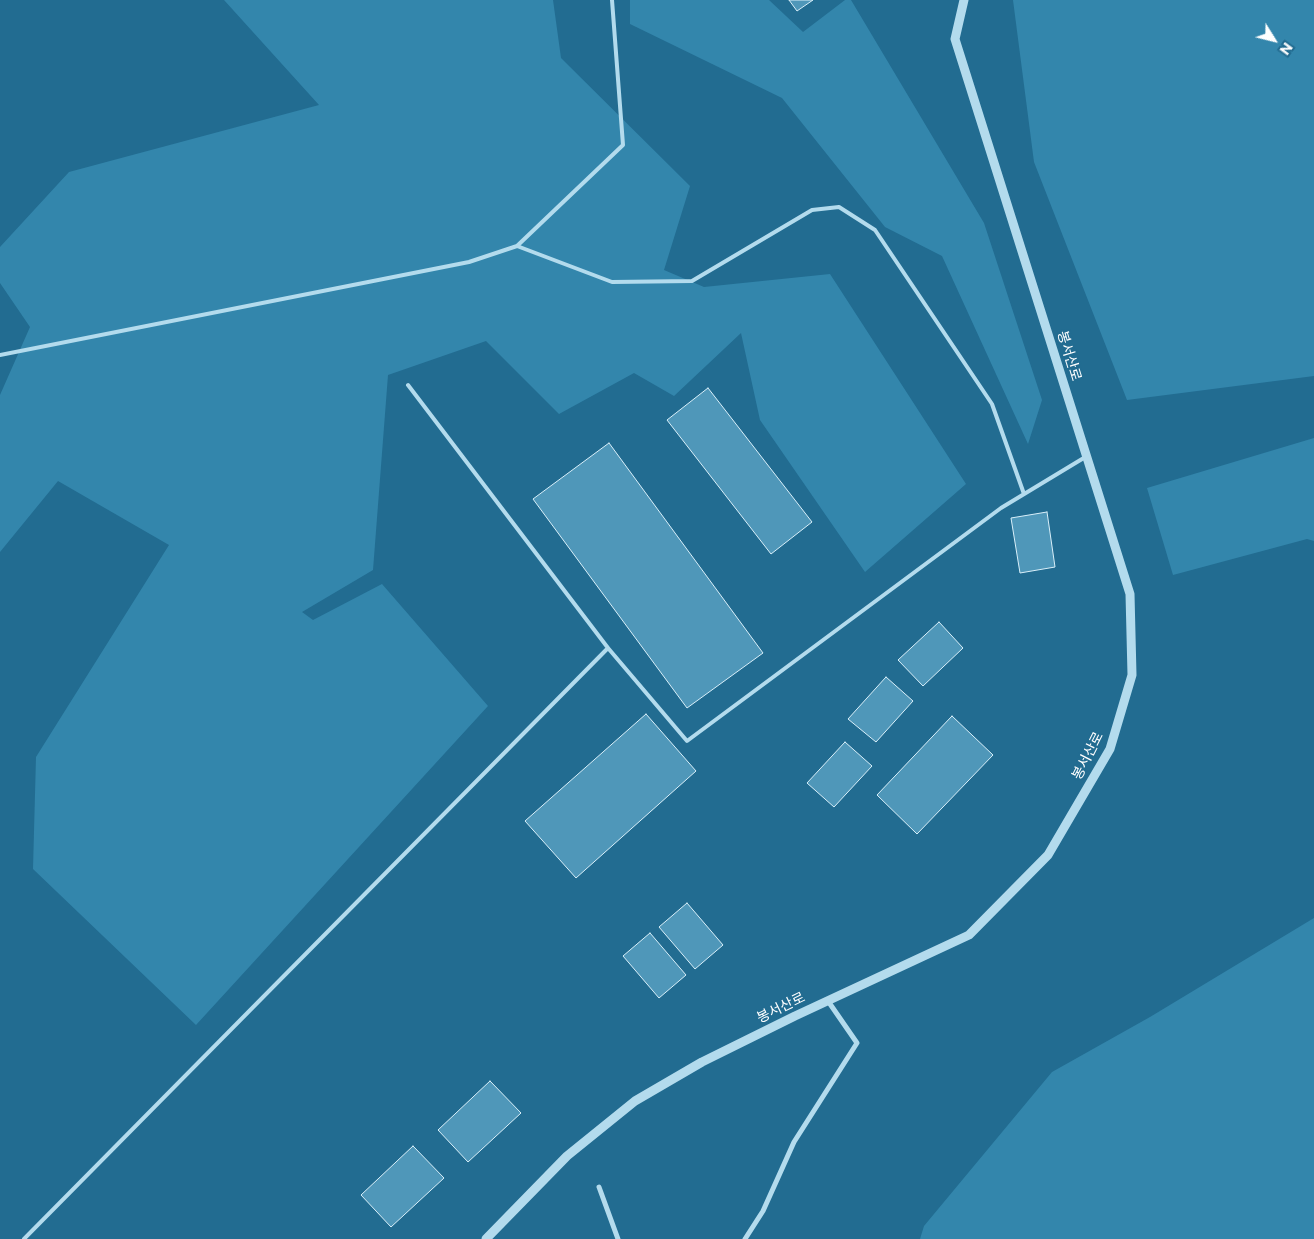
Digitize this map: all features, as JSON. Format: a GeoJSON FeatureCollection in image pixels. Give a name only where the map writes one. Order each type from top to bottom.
{"type":"FeatureCollection","features":[{"type":"Feature","properties":{"kind":"street","name":"봉서산로"},"geometry":{"type":"LineString","coordinates":[[486,1239],[567,1156],[635,1101],[702,1062],[969,935],[1048,855],[1110,749],[1132,675],[1130,594],[955,39],[964,0]]}},
{"type":"Feature","properties":{"kind":"street"},"geometry":{"type":"LineString","coordinates":[[745,1239],[763,1211],[794,1142],[857,1043],[828,1001]]}},
{"type":"Feature","properties":{"kind":"street"},"geometry":{"type":"LineString","coordinates":[[599,1187],[618,1239]]}},
{"type":"Feature","properties":{"kind":"lane"},"geometry":{"type":"LineString","coordinates":[[0,355],[469,262],[517,246],[623,145],[612,0]]}},
{"type":"Feature","properties":{"kind":"lane"},"geometry":{"type":"LineString","coordinates":[[517,246],[612,282],[692,281],[812,210],[839,208],[875,230],[992,404],[1024,494]]}},
{"type":"Feature","properties":{"kind":"lane"},"geometry":{"type":"LineString","coordinates":[[408,385],[608,648],[687,741],[1001,508],[1086,456]]}},
{"type":"Feature","properties":{"kind":"lane"},"geometry":{"type":"LineString","coordinates":[[24,1239],[608,648]]}},
{"type":"Feature","properties":{"kind":"shaded area"},"geometry":{"type":"Polygon","coordinates":[[[224,0],[553,0],[561,58],[690,186],[664,270],[704,287],[830,274],[966,484],[865,572],[760,420],[741,333],[674,396],[634,373],[559,414],[486,341],[388,375],[373,570],[302,612],[313,620],[382,584],[488,706],[196,1025],[33,869],[36,757],[169,545],[58,481],[0,552],[0,395],[30,327],[0,283],[0,247],[69,172],[319,105],[224,0]]]}},
{"type":"Feature","properties":{"kind":"shaded area"},"geometry":{"type":"Polygon","coordinates":[[[630,0],[769,0],[803,32],[845,0],[851,0],[984,223],[1042,400],[1028,444],[942,256],[885,227],[782,98],[630,24],[630,0]]]}},
{"type":"Feature","properties":{"kind":"shaded area"},"geometry":{"type":"Polygon","coordinates":[[[1013,0],[1314,0],[1314,376],[1127,400],[1034,162],[1013,0]]]}},
{"type":"Feature","properties":{"kind":"shaded area"},"geometry":{"type":"Polygon","coordinates":[[[1314,438],[1314,541],[1307,539],[1173,575],[1147,488],[1314,438]]]}},
{"type":"Feature","properties":{"kind":"shaded area"},"geometry":{"type":"Polygon","coordinates":[[[1314,918],[1314,1239],[920,1239],[924,1226],[1052,1072],[1150,1017],[1314,918]]]}},
{"type":"Feature","properties":{"kind":"building"},"geometry":{"type":"Polygon","coordinates":[[[789,0],[813,0],[797,11],[789,0]]]}},
{"type":"Feature","properties":{"kind":"building"},"geometry":{"type":"Polygon","coordinates":[[[708,388],[812,522],[771,554],[667,420],[708,388]]]}},
{"type":"Feature","properties":{"kind":"building"},"geometry":{"type":"Polygon","coordinates":[[[609,443],[763,653],[687,708],[533,499],[609,443]]]}},
{"type":"Feature","properties":{"kind":"building"},"geometry":{"type":"Polygon","coordinates":[[[1047,512],[1055,567],[1020,573],[1011,518],[1047,512]]]}},
{"type":"Feature","properties":{"kind":"building"},"geometry":{"type":"Polygon","coordinates":[[[939,622],[963,648],[923,686],[898,660],[939,622]]]}},
{"type":"Feature","properties":{"kind":"building"},"geometry":{"type":"Polygon","coordinates":[[[886,677],[913,701],[876,742],[848,719],[886,677]]]}},
{"type":"Feature","properties":{"kind":"building"},"geometry":{"type":"Polygon","coordinates":[[[646,714],[696,771],[576,878],[525,821],[646,714]]]}},
{"type":"Feature","properties":{"kind":"building"},"geometry":{"type":"Polygon","coordinates":[[[952,716],[993,755],[917,834],[877,795],[952,716]]]}},
{"type":"Feature","properties":{"kind":"building"},"geometry":{"type":"Polygon","coordinates":[[[845,742],[872,766],[834,807],[807,783],[845,742]]]}},
{"type":"Feature","properties":{"kind":"building"},"geometry":{"type":"Polygon","coordinates":[[[687,903],[723,945],[695,969],[659,927],[687,903]]]}},
{"type":"Feature","properties":{"kind":"building"},"geometry":{"type":"Polygon","coordinates":[[[650,933],[686,975],[659,998],[623,956],[650,933]]]}},
{"type":"Feature","properties":{"kind":"building"},"geometry":{"type":"Polygon","coordinates":[[[490,1081],[521,1113],[468,1162],[438,1130],[490,1081]]]}},
{"type":"Feature","properties":{"kind":"building"},"geometry":{"type":"Polygon","coordinates":[[[413,1146],[444,1178],[391,1227],[361,1195],[413,1146]]]}}]}
